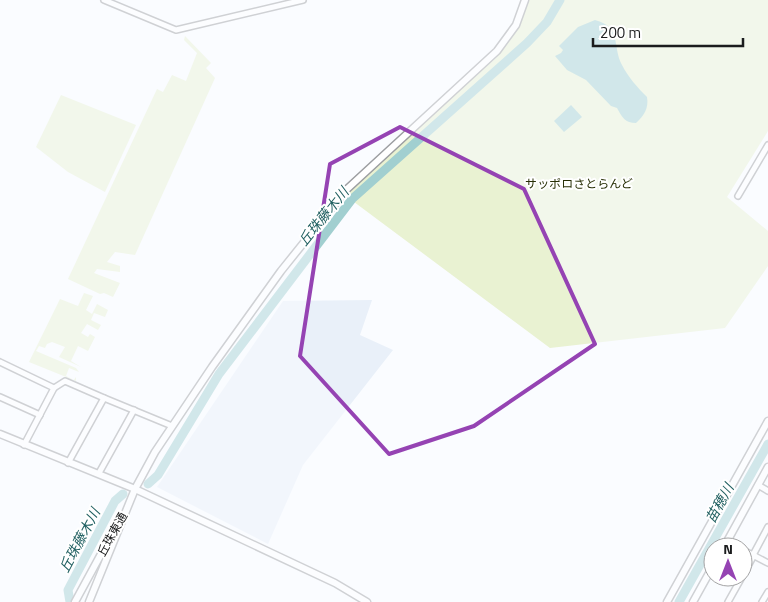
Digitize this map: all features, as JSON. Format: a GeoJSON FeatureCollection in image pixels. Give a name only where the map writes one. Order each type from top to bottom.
{"type":"FeatureCollection","features":[{"type":"Feature","properties":{"kind":"street"},"geometry":{"type":"LineString","coordinates":[[104,0],[176,30],[303,0]]}},
{"type":"Feature","properties":{"kind":"street"},"geometry":{"type":"LineString","coordinates":[[128,505],[135,489],[172,426],[281,271],[327,210],[355,181],[498,51],[516,25],[525,0]]}},
{"type":"Feature","properties":{"kind":"street"},"geometry":{"type":"LineString","coordinates":[[738,196],[768,145]]}},
{"type":"Feature","properties":{"kind":"street"},"geometry":{"type":"LineString","coordinates":[[0,362],[54,388]]}},
{"type":"Feature","properties":{"kind":"street"},"geometry":{"type":"LineString","coordinates":[[24,446],[54,388],[66,381],[172,426]]}},
{"type":"Feature","properties":{"kind":"street"},"geometry":{"type":"LineString","coordinates":[[0,397],[40,415]]}},
{"type":"Feature","properties":{"kind":"street"},"geometry":{"type":"LineString","coordinates":[[68,463],[104,398]]}},
{"type":"Feature","properties":{"kind":"street"},"geometry":{"type":"LineString","coordinates":[[99,474],[134,410]]}},
{"type":"Feature","properties":{"kind":"street"},"geometry":{"type":"LineString","coordinates":[[667,602],[768,421]]}},
{"type":"Feature","properties":{"kind":"street"},"geometry":{"type":"LineString","coordinates":[[0,434],[24,446],[135,489],[335,583],[368,602]]}},
{"type":"Feature","properties":{"kind":"street"},"geometry":{"type":"LineString","coordinates":[[729,537],[768,467]]}},
{"type":"Feature","properties":{"kind":"street"},"geometry":{"type":"LineString","coordinates":[[758,485],[768,490]]}},
{"type":"Feature","properties":{"kind":"street","name":"丘珠東通"},"geometry":{"type":"LineString","coordinates":[[74,602],[128,505]]}},
{"type":"Feature","properties":{"kind":"street","name":"丘珠東通"},"geometry":{"type":"LineString","coordinates":[[89,602],[128,505]]}},
{"type":"Feature","properties":{"kind":"street"},"geometry":{"type":"LineString","coordinates":[[768,527],[753,555],[768,563]]}},
{"type":"Feature","properties":{"kind":"street"},"geometry":{"type":"LineString","coordinates":[[692,602],[703,583]]}},
{"type":"Feature","properties":{"kind":"street"},"geometry":{"type":"LineString","coordinates":[[728,602],[736,587]]}},
{"type":"Feature","properties":{"kind":"street"},"geometry":{"type":"LineString","coordinates":[[762,602],[768,592]]}},
{"type":"Feature","properties":{"kind":"highlighted area"},"geometry":{"type":"Polygon","coordinates":[[[400,127],[524,189],[595,344],[474,426],[389,454],[300,356],[330,164],[400,127]]]}},
{"type":"Feature","properties":{"kind":"shaded area"},"geometry":{"type":"Polygon","coordinates":[[[372,300],[360,335],[393,350],[303,465],[268,544],[157,487],[283,301],[372,300]]]}},
{"type":"Feature","properties":{"kind":"green space","name":"サッポロさとらんど"},"geometry":{"type":"Polygon","coordinates":[[[529,0],[768,0],[768,131],[727,197],[768,231],[768,266],[725,328],[550,348],[346,196],[363,176],[496,58],[517,30],[529,0]]]}},
{"type":"Feature","properties":{"kind":"green space"},"geometry":{"type":"Polygon","coordinates":[[[185,36],[211,63],[206,68],[215,78],[135,255],[115,252],[107,262],[120,266],[120,272],[97,269],[94,273],[120,283],[113,297],[104,293],[100,294],[68,279],[157,89],[163,92],[172,75],[186,81],[197,53],[184,40],[185,36]]]}},
{"type":"Feature","properties":{"kind":"green space"},"geometry":{"type":"Polygon","coordinates":[[[61,95],[136,125],[105,192],[68,172],[36,147],[61,95]]]}},
{"type":"Feature","properties":{"kind":"green space"},"geometry":{"type":"Polygon","coordinates":[[[84,293],[93,296],[86,310],[92,314],[97,304],[108,310],[105,317],[94,313],[91,320],[101,325],[98,330],[87,324],[81,333],[88,337],[90,334],[95,337],[88,351],[78,346],[71,361],[81,367],[59,357],[65,347],[52,342],[47,344],[45,348],[39,346],[36,351],[76,368],[79,372],[69,368],[66,376],[74,380],[76,377],[76,381],[29,362],[60,299],[78,306],[84,293]]]}},
{"type":"Feature","properties":{"kind":"water"},"geometry":{"type":"Polygon","coordinates":[[[595,20],[604,23],[613,32],[622,65],[633,82],[647,97],[645,112],[636,123],[624,119],[617,108],[611,106],[586,80],[567,70],[555,56],[563,50],[559,46],[578,27],[595,20]]]}},
{"type":"Feature","properties":{"kind":"water"},"geometry":{"type":"Polygon","coordinates":[[[571,105],[582,117],[564,132],[554,121],[571,105]]]}},
{"type":"Feature","properties":{"kind":"waterway","name":"丘珠藤木川"},"geometry":{"type":"LineString","coordinates":[[148,484],[158,475],[219,374],[352,199],[527,43],[547,22],[560,0]]}},
{"type":"Feature","properties":{"kind":"waterway","name":"苗穂川"},"geometry":{"type":"LineString","coordinates":[[679,602],[768,444]]}},
{"type":"Feature","properties":{"kind":"waterway","name":"丘珠藤木川"},"geometry":{"type":"LineString","coordinates":[[70,602],[68,590],[115,501],[123,494]]}}]}
